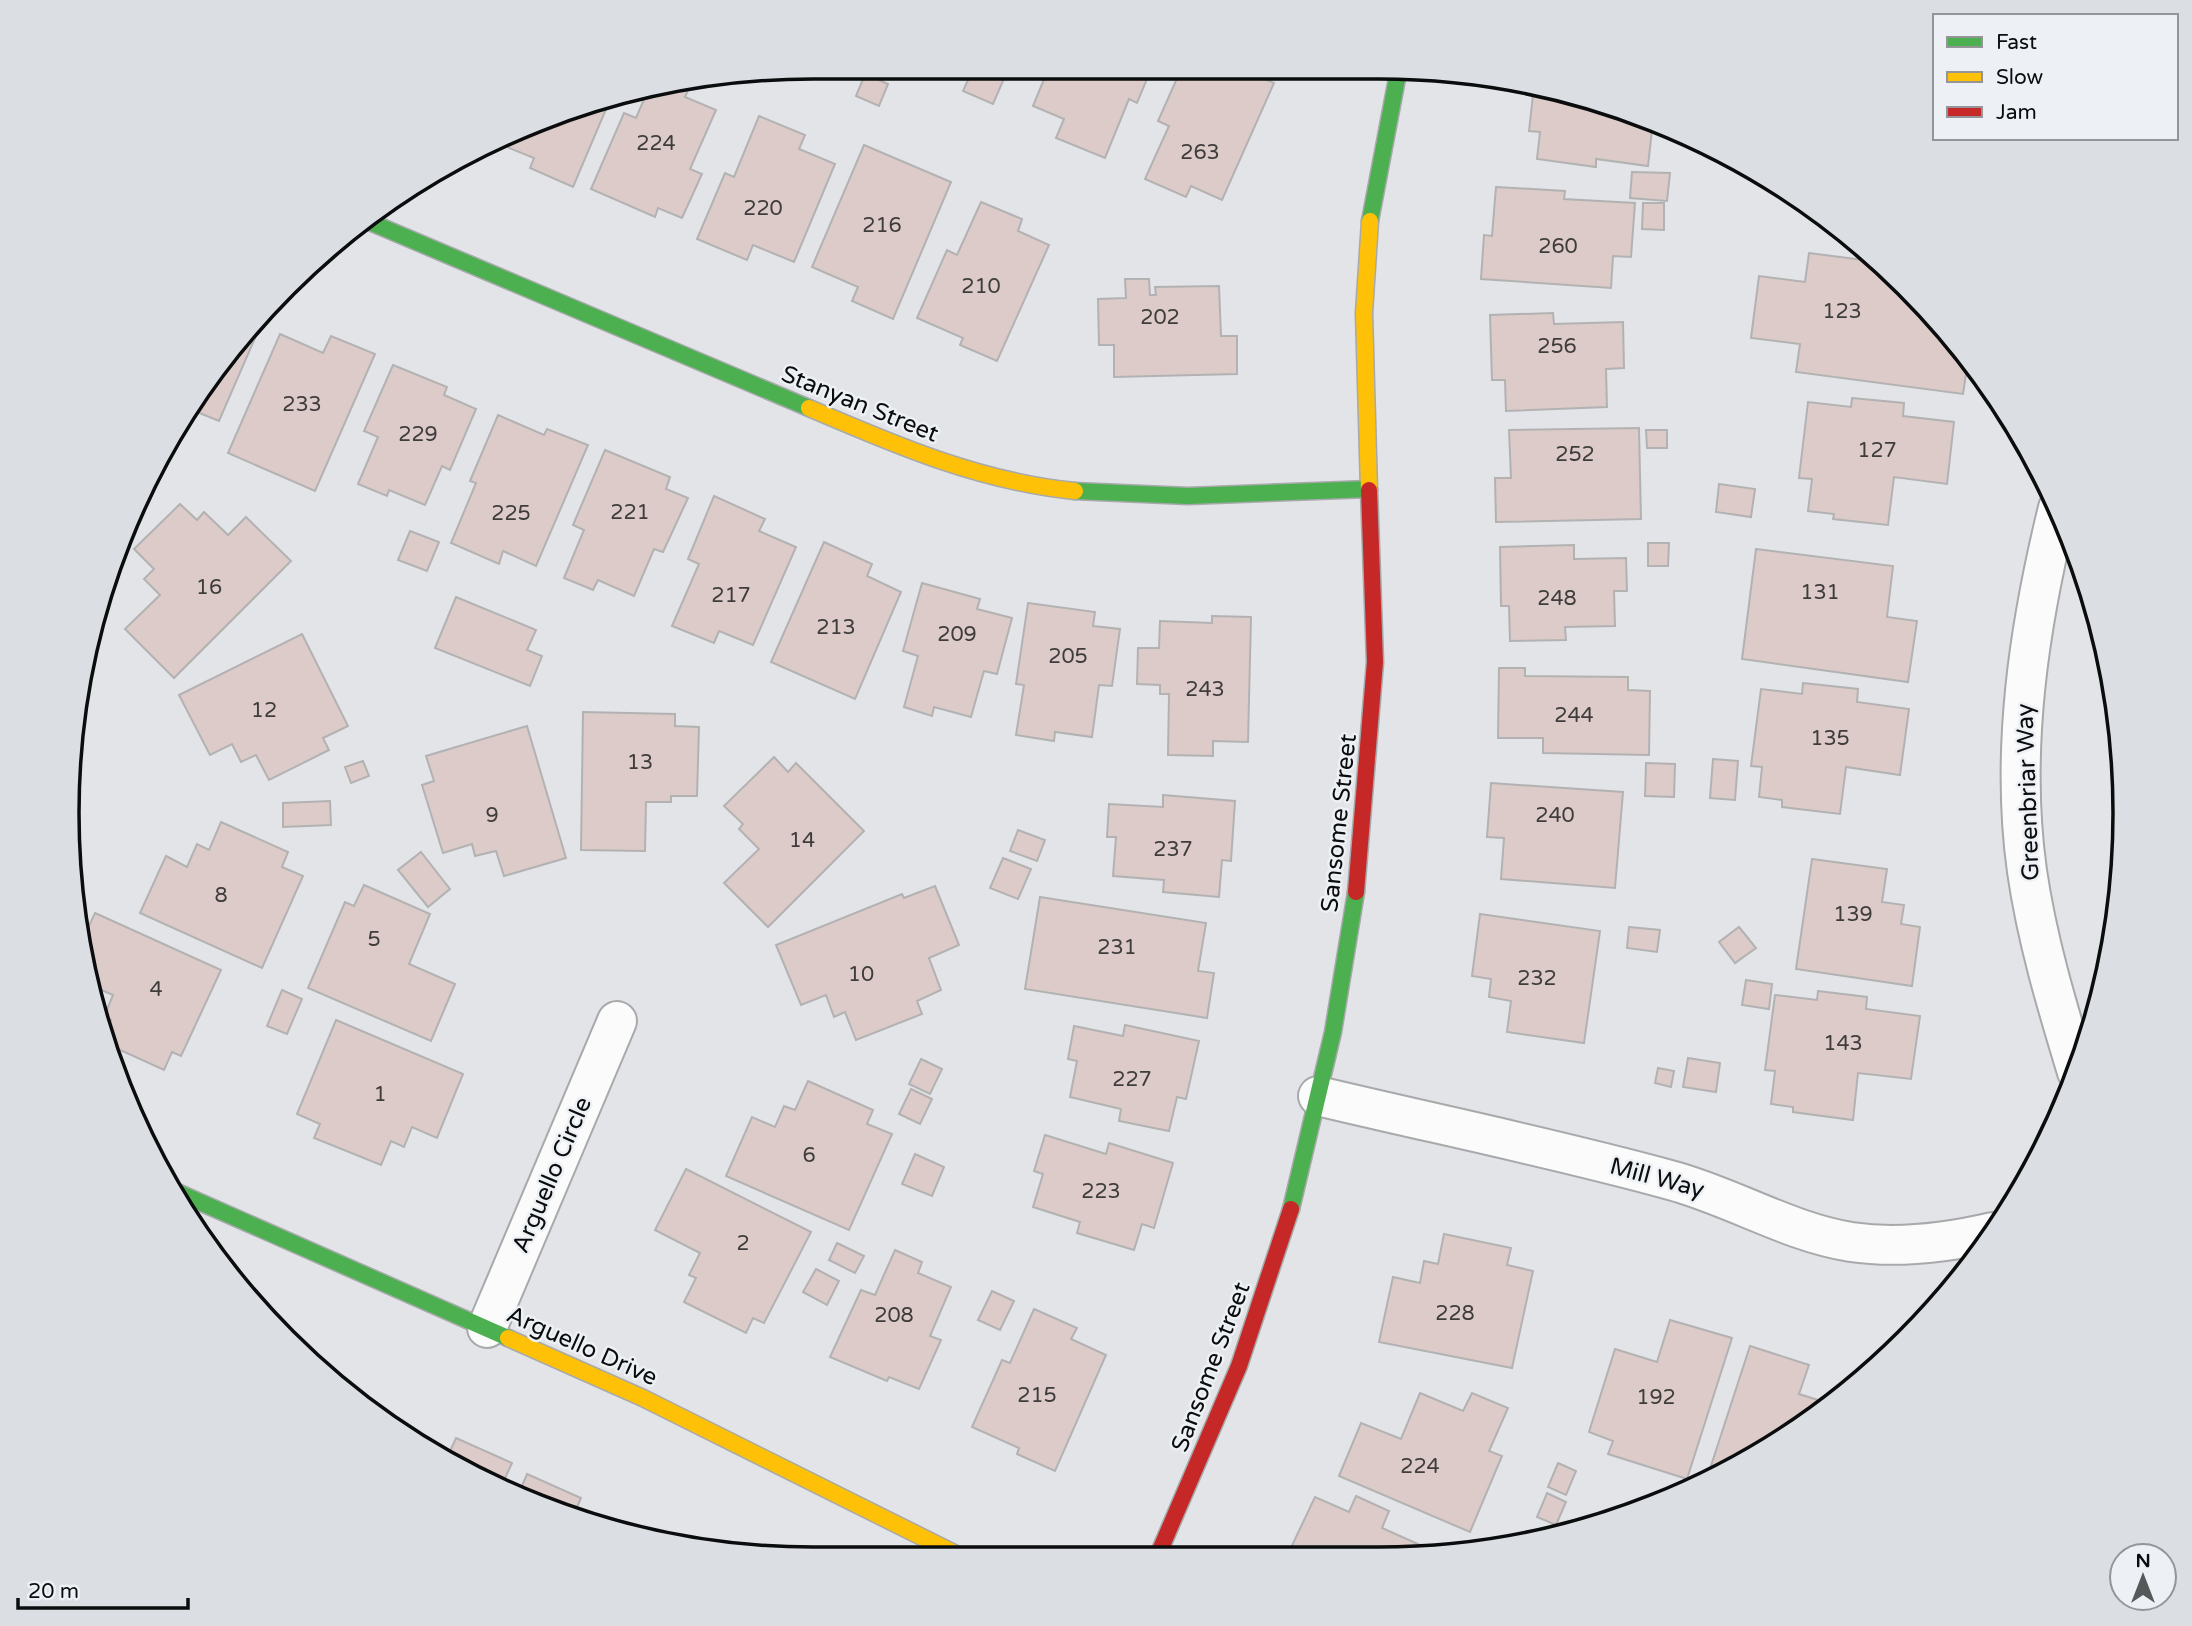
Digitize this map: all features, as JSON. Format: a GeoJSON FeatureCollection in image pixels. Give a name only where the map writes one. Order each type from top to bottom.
{"type":"FeatureCollection","features":[{"type":"Feature","properties":{"kind":"street","name":"Sansome Street"},"geometry":{"type":"LineString","coordinates":[[1162,1547],[1211,1437],[1279,1250],[1318,1096],[1340,992],[1364,838],[1375,656],[1364,350],[1366,264],[1376,173],[1397,79]]}},
{"type":"Feature","properties":{"kind":"street","name":"Stanyan Street"},"geometry":{"type":"LineString","coordinates":[[374,224],[863,431],[939,460],[1009,481],[1077,491],[1144,494],[1369,489]]}},
{"type":"Feature","properties":{"kind":"street","name":"Greenbriar Way"},"geometry":{"type":"LineString","coordinates":[[2054,525],[2035,610],[2028,663],[2023,713],[2023,793],[2027,868],[2034,914],[2043,959],[2072,1055]]}},
{"type":"Feature","properties":{"kind":"street","name":"Arguello Circle"},"geometry":{"type":"LineString","coordinates":[[487,1328],[617,1021]]}},
{"type":"Feature","properties":{"kind":"street","name":"Mill Way"},"geometry":{"type":"LineString","coordinates":[[1318,1096],[1671,1180],[1849,1242],[1926,1244],[1980,1234]]}},
{"type":"Feature","properties":{"kind":"street","name":"Arguello Drive"},"geometry":{"type":"LineString","coordinates":[[187,1196],[655,1404],[944,1547]]}},
{"type":"Feature","properties":{"kind":"building"},"geometry":{"type":"Polygon","coordinates":[[[863,79],[876,79],[888,84],[879,106],[856,96],[863,79]]]}},
{"type":"Feature","properties":{"kind":"building"},"geometry":{"type":"Polygon","coordinates":[[[966,79],[1004,79],[993,104],[963,91],[968,80],[966,79]]]}},
{"type":"Feature","properties":{"kind":"building"},"geometry":{"type":"Polygon","coordinates":[[[1044,79],[1147,79],[1137,103],[1129,99],[1105,158],[1056,138],[1064,119],[1033,106],[1044,79]]]}},
{"type":"Feature","properties":{"kind":"building"},"geometry":{"type":"Polygon","coordinates":[[[1177,79],[1265,79],[1274,83],[1222,200],[1191,186],[1186,197],[1145,179],[1169,126],[1158,121],[1177,79]]]}},
{"type":"Feature","properties":{"kind":"building"},"geometry":{"type":"Polygon","coordinates":[[[688,90],[685,97],[716,110],[690,169],[702,174],[682,218],[658,208],[655,217],[591,189],[624,113],[636,118],[644,99],[688,90]]]}},
{"type":"Feature","properties":{"kind":"building"},"geometry":{"type":"Polygon","coordinates":[[[1533,96],[1569,104],[1652,132],[1648,166],[1596,159],[1596,167],[1537,159],[1540,132],[1529,131],[1533,96]]]}},
{"type":"Feature","properties":{"kind":"building"},"geometry":{"type":"Polygon","coordinates":[[[606,109],[573,187],[530,168],[534,158],[505,146],[606,109]]]}},
{"type":"Feature","properties":{"kind":"building"},"geometry":{"type":"Polygon","coordinates":[[[759,116],[805,135],[799,149],[835,164],[794,262],[753,245],[747,260],[697,239],[725,173],[734,177],[759,116]]]}},
{"type":"Feature","properties":{"kind":"building"},"geometry":{"type":"Polygon","coordinates":[[[864,145],[951,182],[893,319],[852,301],[858,287],[812,267],[864,145]]]}},
{"type":"Feature","properties":{"kind":"building"},"geometry":{"type":"Polygon","coordinates":[[[1632,172],[1670,173],[1667,201],[1630,198],[1632,172]]]}},
{"type":"Feature","properties":{"kind":"building"},"geometry":{"type":"Polygon","coordinates":[[[1496,187],[1565,191],[1564,199],[1635,203],[1631,257],[1613,256],[1611,288],[1481,279],[1484,235],[1492,236],[1496,187]]]}},
{"type":"Feature","properties":{"kind":"building"},"geometry":{"type":"Polygon","coordinates":[[[981,202],[1022,219],[1018,231],[1049,245],[997,361],[960,345],[963,338],[917,318],[947,250],[957,255],[981,202]]]}},
{"type":"Feature","properties":{"kind":"building"},"geometry":{"type":"Polygon","coordinates":[[[1643,203],[1664,203],[1664,230],[1642,229],[1643,203]]]}},
{"type":"Feature","properties":{"kind":"building"},"geometry":{"type":"Polygon","coordinates":[[[1809,253],[1862,260],[1898,294],[1962,366],[1966,372],[1963,394],[1796,372],[1800,344],[1751,338],[1759,276],[1805,282],[1809,253]]]}},
{"type":"Feature","properties":{"kind":"building"},"geometry":{"type":"Polygon","coordinates":[[[1125,279],[1149,279],[1150,295],[1156,295],[1155,287],[1219,286],[1221,336],[1237,336],[1237,374],[1114,377],[1114,345],[1099,345],[1098,299],[1126,298],[1125,279]]]}},
{"type":"Feature","properties":{"kind":"building"},"geometry":{"type":"Polygon","coordinates":[[[1553,313],[1554,324],[1623,322],[1624,368],[1606,369],[1607,407],[1506,411],[1505,380],[1492,380],[1490,315],[1553,313]]]}},
{"type":"Feature","properties":{"kind":"building"},"geometry":{"type":"Polygon","coordinates":[[[257,334],[219,421],[198,412],[257,334]]]}},
{"type":"Feature","properties":{"kind":"building"},"geometry":{"type":"Polygon","coordinates":[[[280,334],[323,353],[331,336],[375,354],[315,491],[228,453],[280,334]]]}},
{"type":"Feature","properties":{"kind":"building"},"geometry":{"type":"Polygon","coordinates":[[[393,365],[447,387],[444,395],[476,409],[450,470],[442,466],[425,505],[389,490],[387,496],[358,484],[378,437],[364,431],[393,365]]]}},
{"type":"Feature","properties":{"kind":"building"},"geometry":{"type":"Polygon","coordinates":[[[1852,398],[1904,403],[1903,416],[1954,422],[1947,484],[1894,477],[1888,525],[1833,519],[1834,514],[1808,511],[1812,479],[1799,478],[1808,402],[1851,407],[1852,398]]]}},
{"type":"Feature","properties":{"kind":"building"},"geometry":{"type":"Polygon","coordinates":[[[498,415],[544,435],[547,429],[588,445],[536,566],[503,551],[499,564],[451,543],[476,483],[470,481],[498,415]]]}},
{"type":"Feature","properties":{"kind":"building"},"geometry":{"type":"Polygon","coordinates":[[[1639,428],[1641,519],[1496,522],[1495,478],[1511,478],[1509,430],[1639,428]]]}},
{"type":"Feature","properties":{"kind":"building"},"geometry":{"type":"Polygon","coordinates":[[[1646,430],[1667,430],[1667,448],[1647,448],[1646,430]]]}},
{"type":"Feature","properties":{"kind":"building"},"geometry":{"type":"Polygon","coordinates":[[[605,450],[670,477],[666,489],[688,498],[663,552],[654,549],[634,596],[598,580],[593,590],[564,578],[584,530],[573,525],[605,450]]]}},
{"type":"Feature","properties":{"kind":"building"},"geometry":{"type":"Polygon","coordinates":[[[1719,484],[1755,489],[1751,517],[1716,512],[1719,484]]]}},
{"type":"Feature","properties":{"kind":"building"},"geometry":{"type":"Polygon","coordinates":[[[714,496],[765,519],[759,531],[796,547],[753,645],[719,631],[714,643],[672,626],[699,564],[688,559],[714,496]]]}},
{"type":"Feature","properties":{"kind":"building"},"geometry":{"type":"Polygon","coordinates":[[[180,504],[197,520],[204,512],[228,535],[246,517],[291,561],[174,678],[125,629],[160,595],[144,579],[154,569],[134,549],[180,504]]]}},
{"type":"Feature","properties":{"kind":"building"},"geometry":{"type":"Polygon","coordinates":[[[410,531],[439,542],[427,571],[398,560],[410,531]]]}},
{"type":"Feature","properties":{"kind":"building"},"geometry":{"type":"Polygon","coordinates":[[[824,542],[872,564],[867,576],[901,592],[855,699],[771,662],[824,542]]]}},
{"type":"Feature","properties":{"kind":"building"},"geometry":{"type":"Polygon","coordinates":[[[1648,543],[1669,543],[1668,566],[1648,566],[1648,543]]]}},
{"type":"Feature","properties":{"kind":"building"},"geometry":{"type":"Polygon","coordinates":[[[1574,545],[1574,559],[1626,558],[1627,591],[1614,591],[1615,626],[1565,627],[1566,640],[1510,641],[1509,606],[1501,606],[1500,547],[1574,545]]]}},
{"type":"Feature","properties":{"kind":"building"},"geometry":{"type":"Polygon","coordinates":[[[1756,549],[1893,566],[1887,617],[1917,621],[1908,682],[1742,659],[1756,549]]]}},
{"type":"Feature","properties":{"kind":"building"},"geometry":{"type":"Polygon","coordinates":[[[922,583],[980,599],[977,609],[1012,618],[997,674],[984,671],[971,717],[934,707],[932,716],[904,707],[918,656],[903,651],[922,583]]]}},
{"type":"Feature","properties":{"kind":"building"},"geometry":{"type":"Polygon","coordinates":[[[456,597],[536,630],[527,650],[542,656],[530,686],[435,648],[456,597]]]}},
{"type":"Feature","properties":{"kind":"building"},"geometry":{"type":"Polygon","coordinates":[[[1028,603],[1095,612],[1093,626],[1120,629],[1112,686],[1099,685],[1092,737],[1055,732],[1054,741],[1016,735],[1024,685],[1016,684],[1028,603]]]}},
{"type":"Feature","properties":{"kind":"building"},"geometry":{"type":"Polygon","coordinates":[[[1212,616],[1251,617],[1248,742],[1213,741],[1213,756],[1168,755],[1169,694],[1160,694],[1160,685],[1137,684],[1138,648],[1159,648],[1160,621],[1212,623],[1212,616]]]}},
{"type":"Feature","properties":{"kind":"building"},"geometry":{"type":"Polygon","coordinates":[[[302,634],[348,726],[323,738],[329,750],[269,780],[256,755],[241,762],[232,744],[210,755],[179,695],[302,634]]]}},
{"type":"Feature","properties":{"kind":"building"},"geometry":{"type":"Polygon","coordinates":[[[1499,668],[1525,668],[1525,676],[1628,677],[1628,690],[1650,691],[1649,755],[1543,753],[1543,738],[1498,738],[1499,668]]]}},
{"type":"Feature","properties":{"kind":"building"},"geometry":{"type":"Polygon","coordinates":[[[1803,683],[1858,689],[1857,702],[1909,709],[1900,775],[1846,767],[1840,814],[1782,807],[1782,800],[1759,797],[1762,767],[1751,766],[1761,689],[1802,694],[1803,683]]]}},
{"type":"Feature","properties":{"kind":"building"},"geometry":{"type":"Polygon","coordinates":[[[583,712],[675,714],[675,726],[699,727],[697,796],[671,796],[671,802],[646,802],[645,851],[581,850],[583,712]]]}},
{"type":"Feature","properties":{"kind":"building"},"geometry":{"type":"Polygon","coordinates":[[[527,726],[566,858],[504,876],[496,851],[475,856],[472,844],[443,853],[422,785],[434,781],[426,756],[527,726]]]}},
{"type":"Feature","properties":{"kind":"building"},"geometry":{"type":"Polygon","coordinates":[[[774,757],[788,772],[796,763],[864,831],[768,927],[724,883],[759,849],[739,829],[743,824],[724,806],[774,757]]]}},
{"type":"Feature","properties":{"kind":"building"},"geometry":{"type":"Polygon","coordinates":[[[1713,759],[1738,761],[1735,800],[1710,798],[1713,759]]]}},
{"type":"Feature","properties":{"kind":"building"},"geometry":{"type":"Polygon","coordinates":[[[363,761],[369,776],[351,783],[345,767],[363,761]]]}},
{"type":"Feature","properties":{"kind":"building"},"geometry":{"type":"Polygon","coordinates":[[[1646,763],[1675,764],[1674,797],[1645,796],[1646,763]]]}},
{"type":"Feature","properties":{"kind":"building"},"geometry":{"type":"Polygon","coordinates":[[[1491,783],[1623,792],[1615,888],[1501,879],[1504,838],[1487,837],[1491,783]]]}},
{"type":"Feature","properties":{"kind":"building"},"geometry":{"type":"Polygon","coordinates":[[[1163,795],[1235,801],[1231,861],[1222,860],[1219,897],[1163,892],[1164,880],[1113,876],[1116,837],[1107,837],[1109,804],[1163,807],[1163,795]]]}},
{"type":"Feature","properties":{"kind":"building"},"geometry":{"type":"Polygon","coordinates":[[[330,801],[331,825],[283,827],[283,803],[330,801]]]}},
{"type":"Feature","properties":{"kind":"building"},"geometry":{"type":"Polygon","coordinates":[[[221,822],[288,852],[282,867],[303,876],[262,968],[140,913],[166,856],[187,867],[197,844],[209,850],[221,822]]]}},
{"type":"Feature","properties":{"kind":"building"},"geometry":{"type":"Polygon","coordinates":[[[1018,830],[1045,840],[1037,861],[1010,851],[1018,830]]]}},
{"type":"Feature","properties":{"kind":"building"},"geometry":{"type":"Polygon","coordinates":[[[421,852],[450,889],[428,907],[398,870],[421,852]]]}},
{"type":"Feature","properties":{"kind":"building"},"geometry":{"type":"Polygon","coordinates":[[[1003,858],[1031,869],[1018,899],[990,888],[1003,858]]]}},
{"type":"Feature","properties":{"kind":"building"},"geometry":{"type":"Polygon","coordinates":[[[1812,859],[1887,869],[1882,902],[1904,905],[1901,924],[1920,927],[1912,986],[1796,969],[1812,859]]]}},
{"type":"Feature","properties":{"kind":"building"},"geometry":{"type":"Polygon","coordinates":[[[364,885],[430,914],[409,964],[455,984],[431,1041],[308,988],[345,902],[354,906],[364,885]]]}},
{"type":"Feature","properties":{"kind":"building"},"geometry":{"type":"Polygon","coordinates":[[[935,886],[959,945],[929,958],[941,990],[917,1001],[922,1014],[856,1040],[845,1012],[834,1017],[826,995],[801,1005],[776,945],[902,894],[904,898],[935,886]]]}},
{"type":"Feature","properties":{"kind":"building"},"geometry":{"type":"Polygon","coordinates":[[[1040,897],[1206,923],[1198,971],[1214,973],[1207,1018],[1025,989],[1040,897]]]}},
{"type":"Feature","properties":{"kind":"building"},"geometry":{"type":"Polygon","coordinates":[[[95,913],[221,970],[181,1056],[172,1052],[164,1070],[118,1049],[106,1011],[113,995],[101,990],[88,928],[95,913]]]}},
{"type":"Feature","properties":{"kind":"building"},"geometry":{"type":"Polygon","coordinates":[[[1480,914],[1600,931],[1584,1043],[1507,1032],[1511,1001],[1489,997],[1491,979],[1472,976],[1480,914]]]}},
{"type":"Feature","properties":{"kind":"building"},"geometry":{"type":"Polygon","coordinates":[[[1629,927],[1660,930],[1657,952],[1627,948],[1629,927]]]}},
{"type":"Feature","properties":{"kind":"building"},"geometry":{"type":"Polygon","coordinates":[[[1739,927],[1756,948],[1735,963],[1719,942],[1739,927]]]}},
{"type":"Feature","properties":{"kind":"building"},"geometry":{"type":"Polygon","coordinates":[[[1746,980],[1772,984],[1769,1009],[1742,1005],[1746,980]]]}},
{"type":"Feature","properties":{"kind":"building"},"geometry":{"type":"Polygon","coordinates":[[[282,990],[302,999],[287,1034],[267,1026],[282,990]]]}},
{"type":"Feature","properties":{"kind":"building"},"geometry":{"type":"Polygon","coordinates":[[[1818,991],[1867,997],[1866,1009],[1920,1016],[1911,1079],[1858,1073],[1853,1120],[1793,1112],[1793,1107],[1771,1104],[1775,1071],[1765,1070],[1775,995],[1817,1000],[1818,991]]]}},
{"type":"Feature","properties":{"kind":"building"},"geometry":{"type":"Polygon","coordinates":[[[336,1020],[463,1074],[437,1138],[412,1127],[404,1147],[391,1141],[381,1165],[314,1138],[320,1124],[297,1114],[336,1020]]]}},
{"type":"Feature","properties":{"kind":"building"},"geometry":{"type":"Polygon","coordinates":[[[1125,1025],[1199,1041],[1186,1099],[1177,1097],[1169,1131],[1119,1121],[1121,1109],[1070,1097],[1077,1061],[1068,1059],[1074,1026],[1123,1036],[1125,1025]]]}},
{"type":"Feature","properties":{"kind":"building"},"geometry":{"type":"Polygon","coordinates":[[[1688,1058],[1720,1063],[1716,1092],[1683,1087],[1688,1058]]]}},
{"type":"Feature","properties":{"kind":"building"},"geometry":{"type":"Polygon","coordinates":[[[921,1059],[942,1069],[930,1094],[909,1084],[921,1059]]]}},
{"type":"Feature","properties":{"kind":"building"},"geometry":{"type":"Polygon","coordinates":[[[1658,1068],[1674,1071],[1671,1087],[1655,1083],[1658,1068]]]}},
{"type":"Feature","properties":{"kind":"building"},"geometry":{"type":"Polygon","coordinates":[[[808,1081],[873,1110],[867,1124],[892,1134],[849,1230],[726,1176],[752,1117],[775,1127],[784,1106],[795,1110],[808,1081]]]}},
{"type":"Feature","properties":{"kind":"building"},"geometry":{"type":"Polygon","coordinates":[[[911,1089],[932,1099],[920,1124],[899,1114],[911,1089]]]}},
{"type":"Feature","properties":{"kind":"building"},"geometry":{"type":"Polygon","coordinates":[[[1045,1135],[1106,1154],[1109,1143],[1173,1163],[1154,1228],[1142,1224],[1134,1250],[1077,1233],[1080,1222],[1033,1207],[1043,1174],[1034,1171],[1045,1135]]]}},
{"type":"Feature","properties":{"kind":"building"},"geometry":{"type":"Polygon","coordinates":[[[915,1154],[944,1167],[932,1196],[902,1184],[915,1154]]]}},
{"type":"Feature","properties":{"kind":"building"},"geometry":{"type":"Polygon","coordinates":[[[686,1169],[811,1232],[764,1323],[753,1318],[746,1333],[684,1302],[696,1278],[689,1275],[700,1253],[655,1230],[686,1169]]]}},
{"type":"Feature","properties":{"kind":"building"},"geometry":{"type":"Polygon","coordinates":[[[1444,1234],[1511,1248],[1507,1265],[1533,1271],[1512,1368],[1379,1342],[1393,1277],[1420,1283],[1424,1261],[1438,1264],[1444,1234]]]}},
{"type":"Feature","properties":{"kind":"building"},"geometry":{"type":"Polygon","coordinates":[[[837,1243],[864,1256],[855,1273],[829,1260],[837,1243]]]}},
{"type":"Feature","properties":{"kind":"building"},"geometry":{"type":"Polygon","coordinates":[[[895,1250],[922,1262],[918,1273],[951,1287],[930,1336],[941,1340],[919,1389],[889,1377],[887,1381],[830,1357],[861,1290],[875,1295],[895,1250]]]}},
{"type":"Feature","properties":{"kind":"building"},"geometry":{"type":"Polygon","coordinates":[[[816,1269],[839,1281],[827,1305],[803,1292],[816,1269]]]}},
{"type":"Feature","properties":{"kind":"building"},"geometry":{"type":"Polygon","coordinates":[[[992,1291],[1014,1301],[1000,1330],[978,1320],[992,1291]]]}},
{"type":"Feature","properties":{"kind":"building"},"geometry":{"type":"Polygon","coordinates":[[[1034,1309],[1077,1328],[1071,1339],[1106,1355],[1055,1471],[1017,1454],[1019,1448],[972,1427],[1002,1360],[1010,1363],[1034,1309]]]}},
{"type":"Feature","properties":{"kind":"building"},"geometry":{"type":"Polygon","coordinates":[[[1670,1320],[1732,1338],[1687,1479],[1608,1454],[1613,1441],[1589,1432],[1615,1349],[1657,1362],[1670,1320]]]}},
{"type":"Feature","properties":{"kind":"building"},"geometry":{"type":"Polygon","coordinates":[[[1750,1346],[1809,1365],[1799,1394],[1820,1401],[1787,1424],[1710,1469],[1750,1346]]]}},
{"type":"Feature","properties":{"kind":"building"},"geometry":{"type":"Polygon","coordinates":[[[1420,1393],[1463,1411],[1472,1393],[1508,1408],[1489,1451],[1502,1456],[1470,1532],[1339,1476],[1361,1423],[1401,1439],[1420,1393]]]}},
{"type":"Feature","properties":{"kind":"building"},"geometry":{"type":"Polygon","coordinates":[[[456,1438],[512,1463],[505,1479],[450,1451],[456,1438]]]}},
{"type":"Feature","properties":{"kind":"building"},"geometry":{"type":"Polygon","coordinates":[[[1558,1463],[1576,1471],[1566,1495],[1548,1487],[1558,1463]]]}},
{"type":"Feature","properties":{"kind":"building"},"geometry":{"type":"Polygon","coordinates":[[[527,1474],[581,1498],[577,1508],[522,1487],[527,1474]]]}},
{"type":"Feature","properties":{"kind":"building"},"geometry":{"type":"Polygon","coordinates":[[[1547,1493],[1566,1502],[1556,1525],[1537,1517],[1547,1493]]]}},
{"type":"Feature","properties":{"kind":"building"},"geometry":{"type":"Polygon","coordinates":[[[1356,1496],[1389,1511],[1382,1528],[1423,1546],[1291,1547],[1315,1497],[1349,1512],[1356,1496]]]}},
{"type":"Feature","properties":{"kind":"traffic: fast"},"geometry":{"type":"LineString","coordinates":[[1370,221],[1397,79]]}},
{"type":"Feature","properties":{"kind":"traffic: fast"},"geometry":{"type":"LineString","coordinates":[[374,224],[809,408]]}},
{"type":"Feature","properties":{"kind":"traffic: fast"},"geometry":{"type":"LineString","coordinates":[[1075,491],[1188,496],[1369,489]]}},
{"type":"Feature","properties":{"kind":"traffic: fast"},"geometry":{"type":"LineString","coordinates":[[1291,1209],[1333,1032],[1356,892]]}},
{"type":"Feature","properties":{"kind":"traffic: fast"},"geometry":{"type":"LineString","coordinates":[[187,1196],[508,1338]]}},
{"type":"Feature","properties":{"kind":"traffic: slow"},"geometry":{"type":"LineString","coordinates":[[1369,490],[1364,313],[1370,221]]}},
{"type":"Feature","properties":{"kind":"traffic: slow"},"geometry":{"type":"LineString","coordinates":[[809,408],[906,448],[972,471],[1075,491]]}},
{"type":"Feature","properties":{"kind":"traffic: slow"},"geometry":{"type":"LineString","coordinates":[[508,1338],[643,1398],[942,1547]]}},
{"type":"Feature","properties":{"kind":"traffic: jam"},"geometry":{"type":"LineString","coordinates":[[1356,892],[1375,662],[1369,490]]}},
{"type":"Feature","properties":{"kind":"traffic: jam"},"geometry":{"type":"LineString","coordinates":[[1161,1547],[1239,1366],[1291,1209]]}}]}
